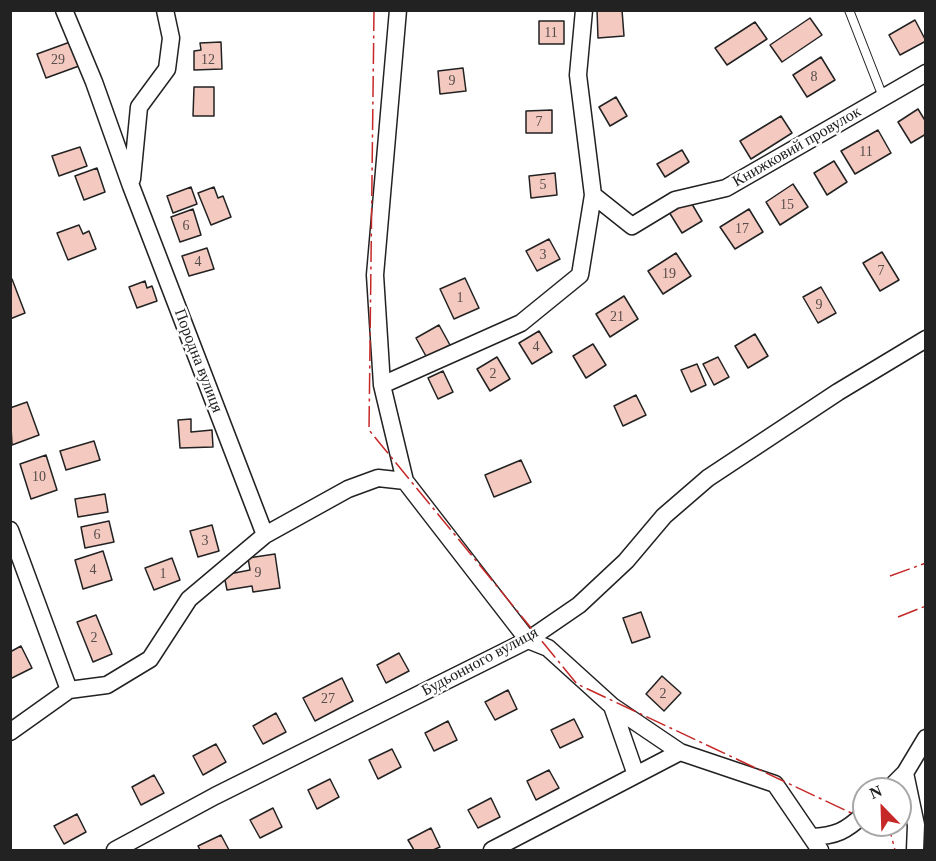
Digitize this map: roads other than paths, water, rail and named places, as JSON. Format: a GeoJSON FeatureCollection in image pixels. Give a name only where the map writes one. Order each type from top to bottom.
{"type":"FeatureCollection","features":[{"type":"Feature","properties":{"kind":"street","name":"Породна вулиця"},"geometry":{"type":"LineString","coordinates":[[64,10],[94,82],[131,186],[265,535]]}},
{"type":"Feature","properties":{"kind":"street","name":"Породна вулиця"},"geometry":{"type":"LineString","coordinates":[[131,186],[138,107],[167,69],[171,38],[165,10]]}},
{"type":"Feature","properties":{"kind":"street"},"geometry":{"type":"LineString","coordinates":[[398,10],[375,275],[382,385],[405,481],[528,640],[548,648],[612,706],[680,752],[775,784],[816,844],[852,824]]}},
{"type":"Feature","properties":{"kind":"street"},"geometry":{"type":"LineString","coordinates":[[382,385],[521,323],[580,275],[593,195],[578,75],[584,10]]}},
{"type":"Feature","properties":{"kind":"street","name":"Книжковий провулок"},"geometry":{"type":"LineString","coordinates":[[593,195],[632,226],[675,200],[726,189],[926,73]]}},
{"type":"Feature","properties":{"kind":"street","name":"Будьонного вулиця"},"geometry":{"type":"LineString","coordinates":[[115,850],[215,796],[528,640],[579,605],[626,561],[664,516],[708,478],[838,392],[926,339]]}},
{"type":"Feature","properties":{"kind":"street"},"geometry":{"type":"LineString","coordinates":[[10,732],[69,690],[107,685],[150,659],[189,599],[265,535],[348,489],[378,478],[405,481]]}},
{"type":"Feature","properties":{"kind":"street"},"geometry":{"type":"LineString","coordinates":[[10,530],[69,690]]}},
{"type":"Feature","properties":{"kind":"street"},"geometry":{"type":"LineString","coordinates":[[612,706],[636,775]]}},
{"type":"Feature","properties":{"kind":"street"},"geometry":{"type":"LineString","coordinates":[[901,777],[926,738]]}},
{"type":"Feature","properties":{"kind":"street"},"geometry":{"type":"LineString","coordinates":[[492,850],[680,752]]}},
{"type":"Feature","properties":{"kind":"street"},"geometry":{"type":"LineString","coordinates":[[905,773],[916,825],[915,850]]}},
{"type":"Feature","properties":{"kind":"lane"},"geometry":{"type":"LineString","coordinates":[[849,10],[883,97]]}}]}
